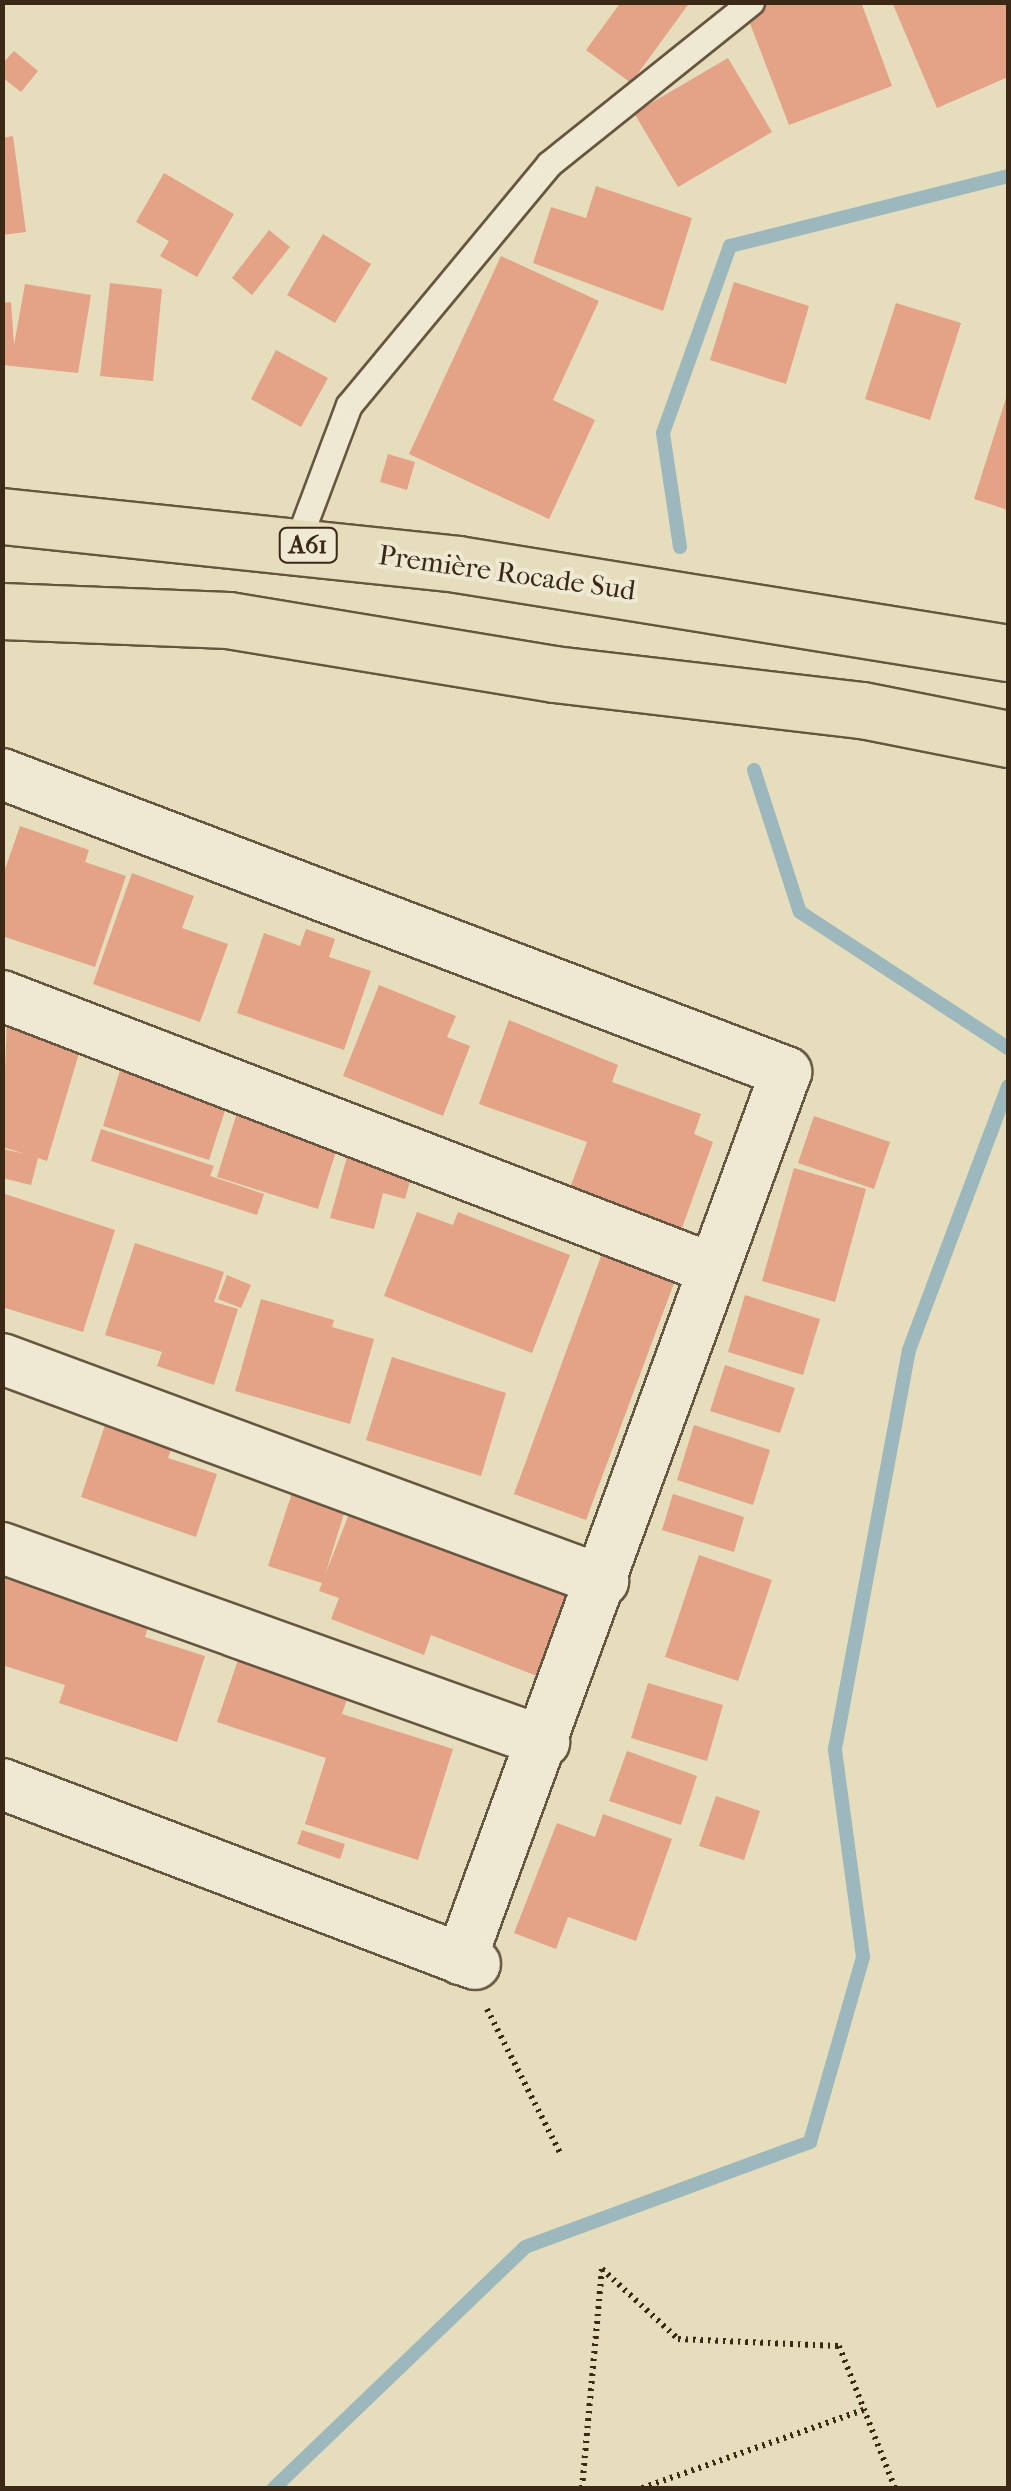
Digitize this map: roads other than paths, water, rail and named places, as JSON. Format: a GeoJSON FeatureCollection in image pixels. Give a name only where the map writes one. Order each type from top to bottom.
{"type":"FeatureCollection","features":[{"type":"Feature","properties":{"kind":"highway","name":"Première Rocade Sud"},"geometry":{"type":"LineString","coordinates":[[2,516],[297,543],[1008,653]]}},
{"type":"Feature","properties":{"kind":"highway"},"geometry":{"type":"LineString","coordinates":[[2,611],[228,620],[554,674],[862,710],[1008,738]]}},
{"type":"Feature","properties":{"kind":"street"},"geometry":{"type":"LineString","coordinates":[[2,774],[786,1072],[710,1268],[468,1962],[2,1784]]}},
{"type":"Feature","properties":{"kind":"street"},"geometry":{"type":"LineString","coordinates":[[2,996],[710,1268]]}},
{"type":"Feature","properties":{"kind":"street"},"geometry":{"type":"LineString","coordinates":[[2,1359],[603,1581]]}},
{"type":"Feature","properties":{"kind":"street"},"geometry":{"type":"LineString","coordinates":[[2,1548],[544,1742]]}},
{"type":"Feature","properties":{"kind":"lane"},"geometry":{"type":"LineString","coordinates":[[297,543],[348,405],[550,164],[751,2]]}},
{"type":"Feature","properties":{"kind":"waterway"},"geometry":{"type":"LineString","coordinates":[[680,547],[663,433],[730,246],[1008,176]]}},
{"type":"Feature","properties":{"kind":"waterway"},"geometry":{"type":"LineString","coordinates":[[754,770],[800,912],[1008,1048]]}},
{"type":"Feature","properties":{"kind":"waterway"},"geometry":{"type":"LineString","coordinates":[[274,2488],[525,2247],[810,2142],[863,1957],[835,1749],[909,1350],[1008,1086]]}}]}
